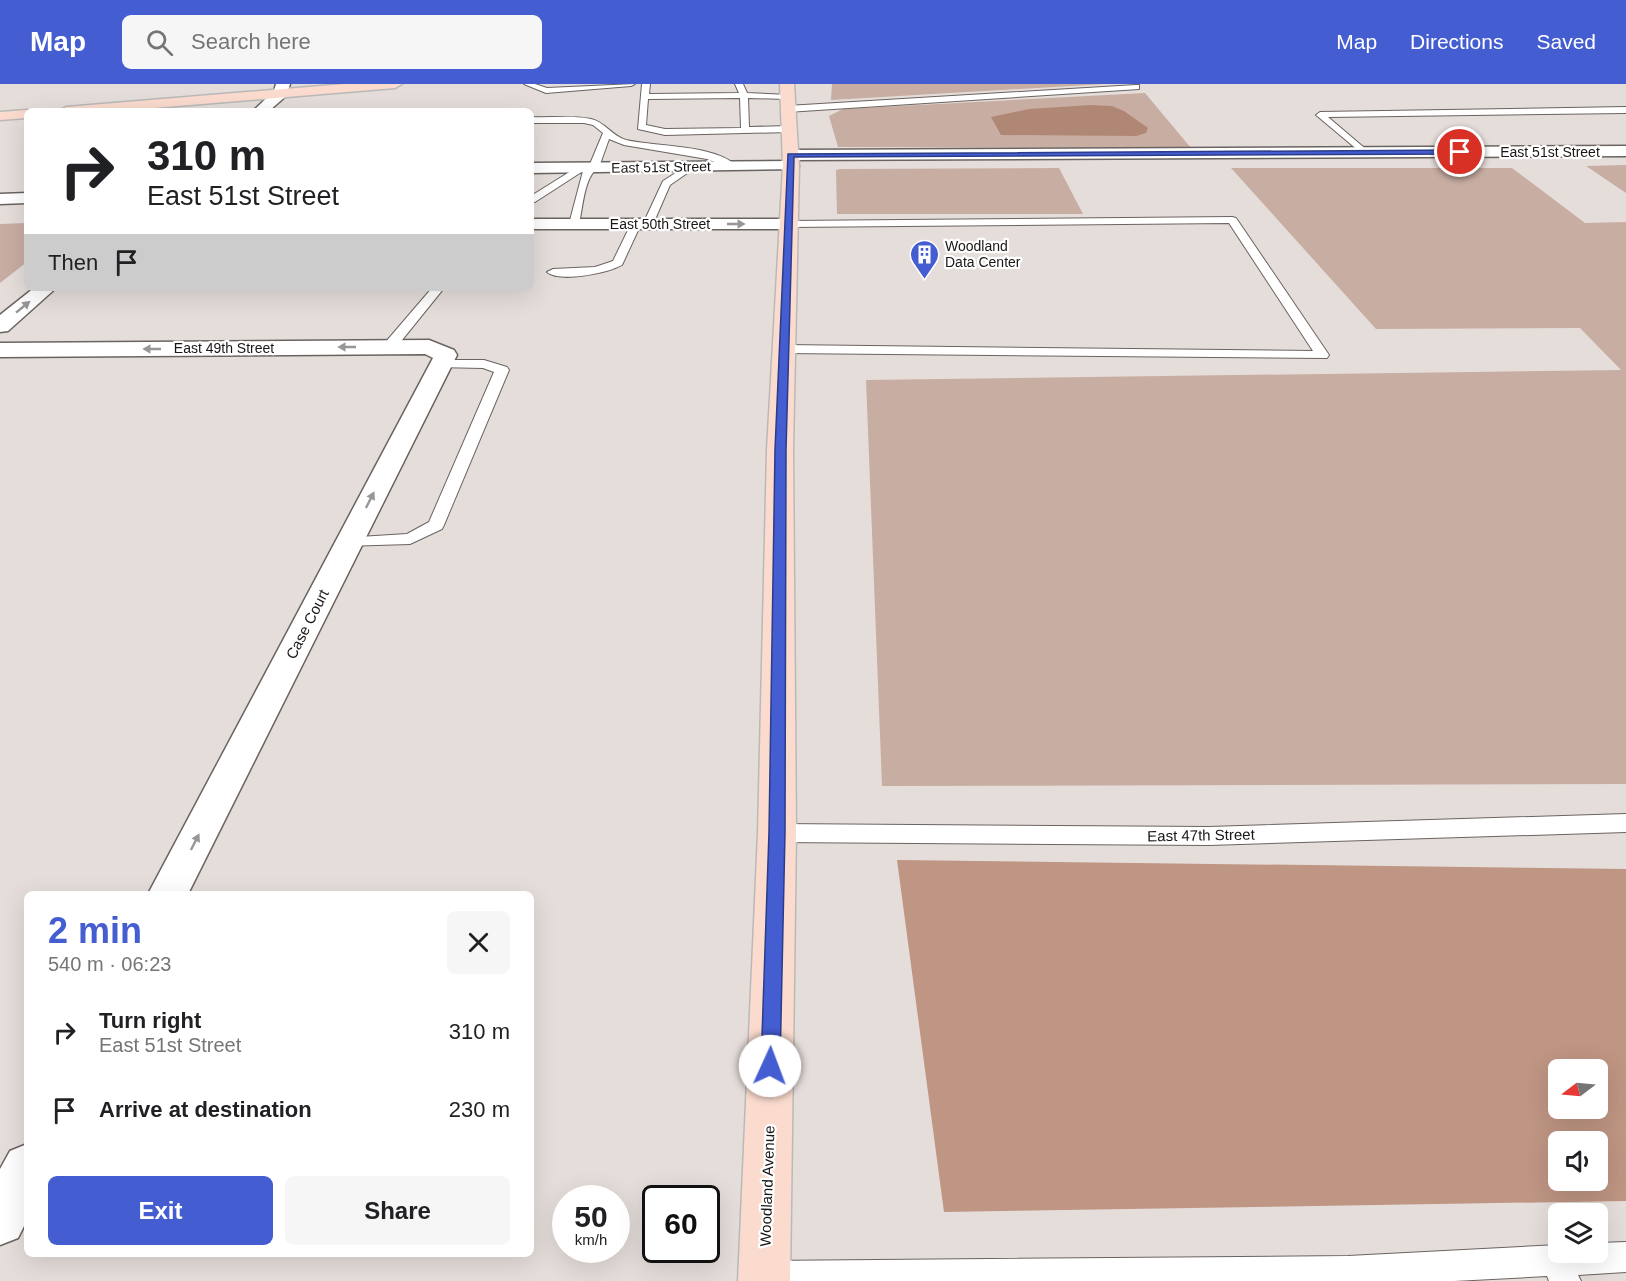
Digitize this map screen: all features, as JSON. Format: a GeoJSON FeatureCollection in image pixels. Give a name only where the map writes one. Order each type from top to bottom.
{"type":"FeatureCollection","features":[{"type":"Feature","properties":{"kind":"main road"},"geometry":{"type":"LineString","coordinates":[[95,108],[282,89],[395,84]]}},
{"type":"Feature","properties":{"kind":"main road","name":"Woodland Avenue"},"geometry":{"type":"LineString","coordinates":[[764,1278],[777,832],[780,450],[789,224],[790,150],[787,97]]}},
{"type":"Feature","properties":{"kind":"main road"},"geometry":{"type":"LineString","coordinates":[[0,116],[24,114]]}},
{"type":"Feature","properties":{"kind":"street"},"geometry":{"type":"LineString","coordinates":[[263,108],[282,89]]}},
{"type":"Feature","properties":{"kind":"street","name":"East 51st Street"},"geometry":{"type":"LineString","coordinates":[[534,168],[732,166],[790,150],[1626,152]]}},
{"type":"Feature","properties":{"kind":"street"},"geometry":{"type":"LineString","coordinates":[[0,199],[24,198]]}},
{"type":"Feature","properties":{"kind":"street","name":"East 50th Street"},"geometry":{"type":"LineString","coordinates":[[534,224],[789,224]]}},
{"type":"Feature","properties":{"kind":"street"},"geometry":{"type":"LineString","coordinates":[[0,326],[42,291]]}},
{"type":"Feature","properties":{"kind":"street","name":"East 49th Street"},"geometry":{"type":"LineString","coordinates":[[0,350],[429,347],[443,359]]}},
{"type":"Feature","properties":{"kind":"street","name":"Case Court"},"geometry":{"type":"LineString","coordinates":[[170,891],[443,359]]}},
{"type":"Feature","properties":{"kind":"street"},"geometry":{"type":"LineString","coordinates":[[0,1220],[24,1174]]}},
{"type":"Feature","properties":{"kind":"lane"},"geometry":{"type":"LineString","coordinates":[[528,84],[543,95],[631,84]]}},
{"type":"Feature","properties":{"kind":"lane"},"geometry":{"type":"LineString","coordinates":[[646,84],[642,127],[665,132],[720,132],[746,129],[790,150]]}},
{"type":"Feature","properties":{"kind":"lane"},"geometry":{"type":"LineString","coordinates":[[739,84],[744,95],[746,129]]}},
{"type":"Feature","properties":{"kind":"lane"},"geometry":{"type":"LineString","coordinates":[[646,96],[717,92],[787,97],[1136,87]]}},
{"type":"Feature","properties":{"kind":"lane"},"geometry":{"type":"LineString","coordinates":[[1365,153],[1320,115],[1626,110]]}},
{"type":"Feature","properties":{"kind":"lane"},"geometry":{"type":"LineString","coordinates":[[534,120],[587,121],[599,124],[607,133],[621,142],[710,158],[732,166]]}},
{"type":"Feature","properties":{"kind":"lane"},"geometry":{"type":"LineString","coordinates":[[636,167],[643,145],[665,132]]}},
{"type":"Feature","properties":{"kind":"lane"},"geometry":{"type":"LineString","coordinates":[[574,224],[584,181],[607,133]]}},
{"type":"Feature","properties":{"kind":"lane"},"geometry":{"type":"LineString","coordinates":[[553,272],[595,271],[612,267],[618,263],[666,183],[676,174],[691,166]]}},
{"type":"Feature","properties":{"kind":"lane"},"geometry":{"type":"LineString","coordinates":[[534,198],[589,168]]}},
{"type":"Feature","properties":{"kind":"lane"},"geometry":{"type":"LineString","coordinates":[[784,349],[1322,355],[1232,220],[789,224]]}},
{"type":"Feature","properties":{"kind":"lane"},"geometry":{"type":"LineString","coordinates":[[389,347],[436,291]]}},
{"type":"Feature","properties":{"kind":"lane"},"geometry":{"type":"LineString","coordinates":[[349,542],[410,539],[436,525],[502,370],[484,364],[443,359]]}},
{"type":"Feature","properties":{"kind":"lane","name":"East 47th Street"},"geometry":{"type":"LineString","coordinates":[[777,832],[1209,836],[1626,823]]}},
{"type":"Feature","properties":{"kind":"lane"},"geometry":{"type":"LineString","coordinates":[[764,1278],[1348,1271],[1561,1271],[1626,1257]]}},
{"type":"Feature","properties":{"kind":"shaded area"},"geometry":{"type":"Polygon","coordinates":[[[832,84],[1105,84],[831,100],[832,84]]]}},
{"type":"Feature","properties":{"kind":"shaded area"},"geometry":{"type":"Polygon","coordinates":[[[1145,93],[1191,148],[838,147],[829,116],[843,109],[1145,93]]]}},
{"type":"Feature","properties":{"kind":"shaded area"},"geometry":{"type":"Polygon","coordinates":[[[1112,106],[1124,111],[1148,128],[1146,133],[1136,136],[1001,135],[991,117],[1029,109],[1112,106]]]}},
{"type":"Feature","properties":{"kind":"shaded area"},"geometry":{"type":"Polygon","coordinates":[[[1626,165],[1626,193],[1586,166],[1626,165]]]}},
{"type":"Feature","properties":{"kind":"shaded area"},"geometry":{"type":"Polygon","coordinates":[[[1059,168],[1083,214],[837,214],[836,170],[840,169],[1059,168]]]}},
{"type":"Feature","properties":{"kind":"shaded area"},"geometry":{"type":"Polygon","coordinates":[[[1231,168],[1512,168],[1585,223],[1626,222],[1626,784],[882,786],[866,380],[1621,370],[1580,328],[1376,329],[1231,168]]]}},
{"type":"Feature","properties":{"kind":"shaded area"},"geometry":{"type":"Polygon","coordinates":[[[24,223],[24,264],[0,283],[0,224],[24,223]]]}},
{"type":"Feature","properties":{"kind":"shaded area"},"geometry":{"type":"Polygon","coordinates":[[[897,860],[1626,869],[1626,1201],[944,1212],[897,860]]]}},
{"type":"Feature","properties":{"kind":"place","name":"Woodland Data Center"},"geometry":{"type":"Point","coordinates":[924,280]}},
{"type":"Feature","properties":{"kind":"route"},"geometry":{"type":"LineString","coordinates":[[770,1066],[777,832],[780,450],[790,155],[1460,152]]}}]}
